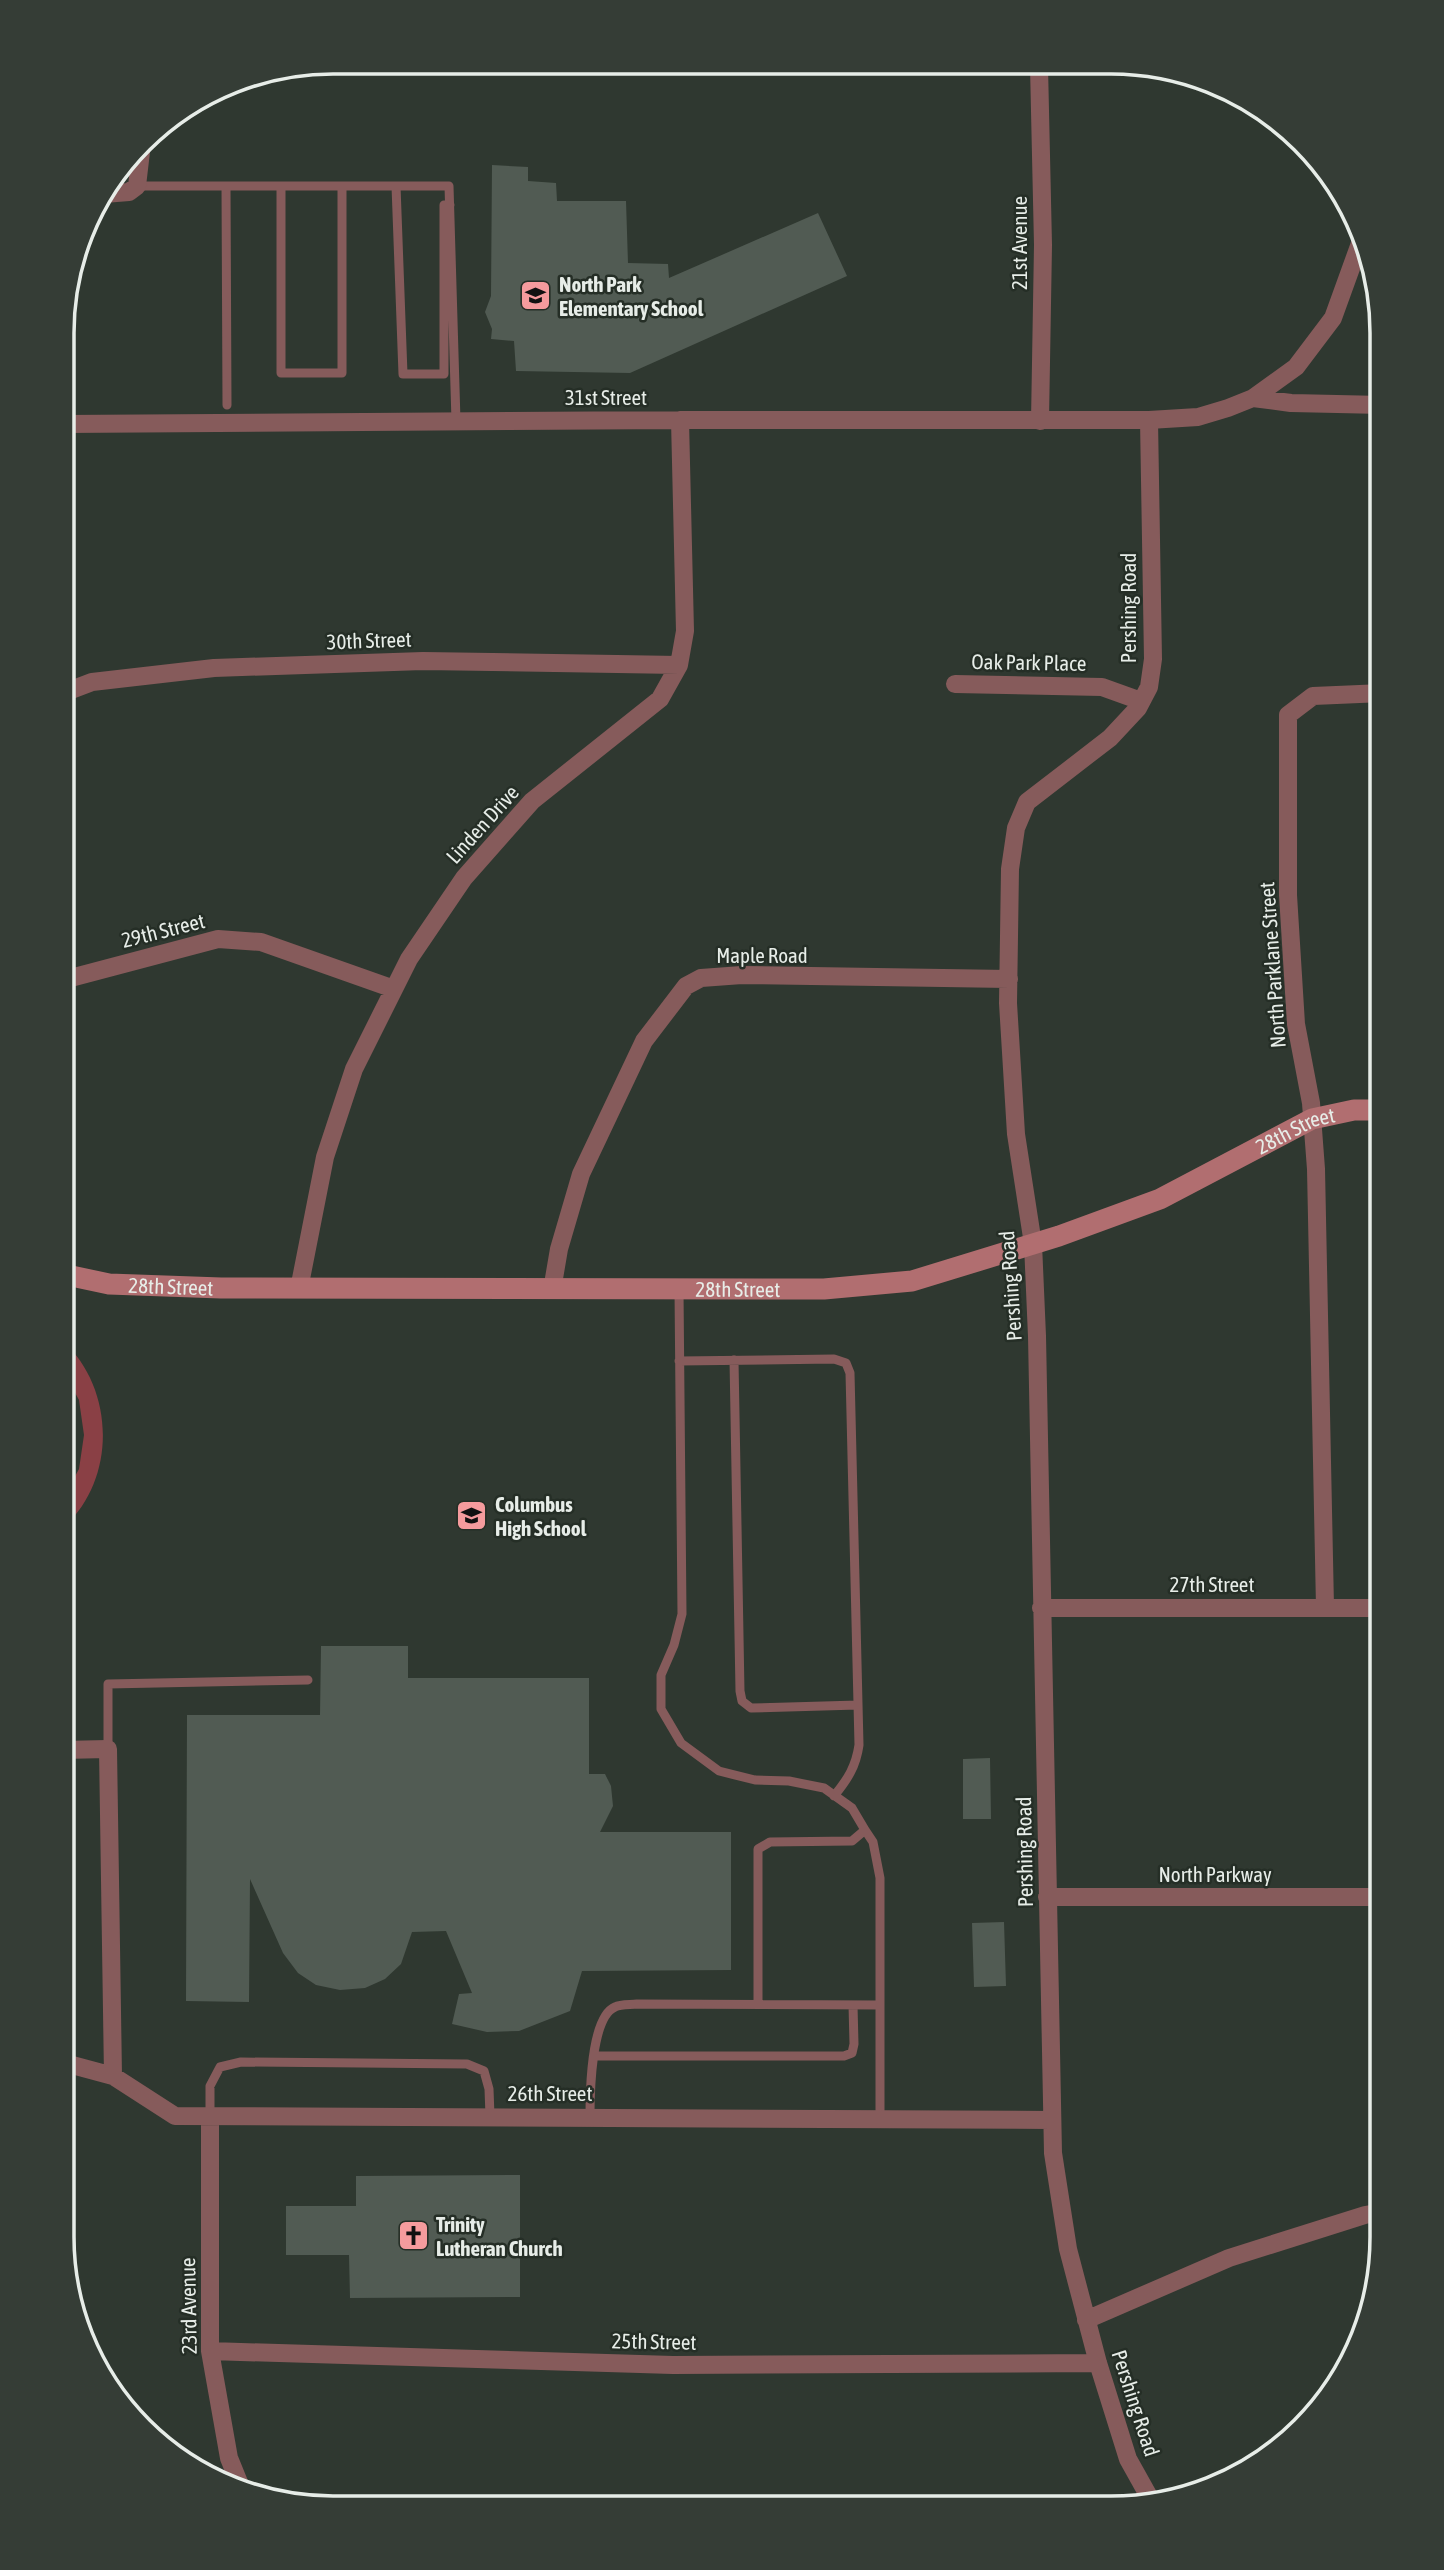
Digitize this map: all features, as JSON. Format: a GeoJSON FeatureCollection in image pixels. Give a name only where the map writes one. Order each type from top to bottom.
{"type":"FeatureCollection","features":[{"type":"Feature","properties":{"kind":"street","name":"21st Avenue"},"geometry":{"type":"LineString","coordinates":[[1039,74],[1043,245],[1040,421]]}},
{"type":"Feature","properties":{"kind":"street"},"geometry":{"type":"LineString","coordinates":[[114,193],[129,192],[137,186],[140,160]]}},
{"type":"Feature","properties":{"kind":"street"},"geometry":{"type":"LineString","coordinates":[[1149,420],[1198,417],[1228,408],[1253,398],[1296,368],[1333,318],[1357,251]]}},
{"type":"Feature","properties":{"kind":"street"},"geometry":{"type":"LineString","coordinates":[[1253,398],[1291,403],[1370,405]]}},
{"type":"Feature","properties":{"kind":"street","name":"Linden Drive"},"geometry":{"type":"LineString","coordinates":[[299,1289],[325,1157],[354,1069],[409,959],[464,878],[532,800],[660,699],[679,665],[685,631],[680,420]]}},
{"type":"Feature","properties":{"kind":"street","name":"31st Street"},"geometry":{"type":"LineString","coordinates":[[74,424],[1149,420]]}},
{"type":"Feature","properties":{"kind":"street","name":"Pershing Road"},"geometry":{"type":"LineString","coordinates":[[1147,2494],[1128,2459],[1086,2320],[1068,2249],[1053,2153],[1033,1244],[1016,1133],[1009,979],[1010,869],[1016,828],[1027,802],[1110,738],[1138,708],[1149,687],[1153,659],[1149,420]]}},
{"type":"Feature","properties":{"kind":"street","name":"30th Street"},"geometry":{"type":"LineString","coordinates":[[74,689],[92,682],[214,668],[423,661],[679,665]]}},
{"type":"Feature","properties":{"kind":"street","name":"Oak Park Place"},"geometry":{"type":"LineString","coordinates":[[955,684],[1102,687],[1141,701]]}},
{"type":"Feature","properties":{"kind":"street","name":"North Parklane Street"},"geometry":{"type":"LineString","coordinates":[[1325,1607],[1316,1169],[1312,1119],[1296,1024],[1288,895],[1288,715],[1313,696],[1370,694]]}},
{"type":"Feature","properties":{"kind":"street","name":"29th Street"},"geometry":{"type":"LineString","coordinates":[[74,977],[218,939],[261,942],[394,989]]}},
{"type":"Feature","properties":{"kind":"street","name":"Maple Road"},"geometry":{"type":"LineString","coordinates":[[552,1290],[558,1250],[581,1174],[644,1041],[686,986],[701,978],[742,975],[1009,979]]}},
{"type":"Feature","properties":{"kind":"street","name":"28th Street"},"geometry":{"type":"LineString","coordinates":[[74,1277],[108,1284],[299,1289],[824,1289],[912,1281],[1033,1244],[1160,1199],[1312,1119],[1354,1110],[1370,1110]]}},
{"type":"Feature","properties":{"kind":"street","name":"27th Street"},"geometry":{"type":"LineString","coordinates":[[1041,1608],[1370,1608]]}},
{"type":"Feature","properties":{"kind":"street"},"geometry":{"type":"LineString","coordinates":[[74,1750],[108,1749],[113,2076]]}},
{"type":"Feature","properties":{"kind":"street","name":"North Parkway"},"geometry":{"type":"LineString","coordinates":[[1047,1897],[1370,1897]]}},
{"type":"Feature","properties":{"kind":"street","name":"26th Street"},"geometry":{"type":"LineString","coordinates":[[74,2066],[113,2076],[175,2116],[1052,2120]]}},
{"type":"Feature","properties":{"kind":"street","name":"23rd Avenue"},"geometry":{"type":"LineString","coordinates":[[210,2117],[210,2351],[229,2458],[237,2478]]}},
{"type":"Feature","properties":{"kind":"street"},"geometry":{"type":"LineString","coordinates":[[1086,2320],[1229,2258],[1370,2214]]}},
{"type":"Feature","properties":{"kind":"street","name":"25th Street"},"geometry":{"type":"LineString","coordinates":[[210,2351],[673,2365],[1098,2363]]}},
{"type":"Feature","properties":{"kind":"lane"},"geometry":{"type":"LineString","coordinates":[[137,186],[449,186],[456,421]]}},
{"type":"Feature","properties":{"kind":"lane"},"geometry":{"type":"LineString","coordinates":[[226,186],[227,405]]}},
{"type":"Feature","properties":{"kind":"lane"},"geometry":{"type":"LineString","coordinates":[[281,186],[281,373],[342,373],[342,186]]}},
{"type":"Feature","properties":{"kind":"lane"},"geometry":{"type":"LineString","coordinates":[[396,186],[403,374],[444,374],[444,205],[450,205]]}},
{"type":"Feature","properties":{"kind":"lane"},"geometry":{"type":"LineString","coordinates":[[679,1288],[681,1614],[674,1645],[661,1675],[661,1709],[681,1744],[719,1771],[755,1780],[789,1781],[824,1788],[852,1808],[873,1842],[880,1878],[880,2119]]}},
{"type":"Feature","properties":{"kind":"lane"},"geometry":{"type":"LineString","coordinates":[[679,1361],[834,1359],[846,1363],[850,1373],[859,1745],[856,1763],[848,1779],[834,1796]]}},
{"type":"Feature","properties":{"kind":"lane"},"geometry":{"type":"LineString","coordinates":[[734,1360],[742,1701],[751,1707],[858,1705]]}},
{"type":"Feature","properties":{"kind":"lane"},"geometry":{"type":"LineString","coordinates":[[108,1749],[108,1684],[308,1680]]}},
{"type":"Feature","properties":{"kind":"lane"},"geometry":{"type":"LineString","coordinates":[[758,2004],[758,1849],[770,1842],[852,1841],[865,1830]]}},
{"type":"Feature","properties":{"kind":"lane"},"geometry":{"type":"LineString","coordinates":[[590,2116],[590,2074],[603,2018],[614,2007],[637,2004],[880,2005]]}},
{"type":"Feature","properties":{"kind":"lane"},"geometry":{"type":"LineString","coordinates":[[595,2056],[844,2056],[852,2053],[854,2044],[853,2005]]}},
{"type":"Feature","properties":{"kind":"lane"},"geometry":{"type":"LineString","coordinates":[[210,2117],[210,2086],[220,2067],[241,2062],[467,2064],[484,2071],[489,2089],[490,2116]]}},
{"type":"Feature","properties":{"kind":"shaded area"},"geometry":{"type":"Polygon","coordinates":[[[74,1353],[93,1383],[103,1435],[93,1486],[74,1516],[74,1478],[79,1469],[84,1435],[79,1400],[74,1391],[74,1353]]]}},
{"type":"Feature","properties":{"kind":"building","name":"North Park Elementary School"},"geometry":{"type":"Polygon","coordinates":[[[492,165],[528,167],[528,181],[556,183],[557,201],[626,201],[628,263],[668,264],[669,278],[818,213],[847,276],[630,373],[516,371],[514,341],[491,339],[492,329],[485,312],[491,296],[492,165]]]}},
{"type":"Feature","properties":{"kind":"building"},"geometry":{"type":"Polygon","coordinates":[[[321,1646],[408,1646],[408,1678],[589,1678],[589,1774],[605,1774],[611,1786],[613,1806],[600,1832],[731,1832],[731,1970],[582,1971],[570,2011],[519,2031],[487,2032],[452,2024],[459,1994],[472,1993],[446,1931],[412,1932],[401,1964],[385,1979],[365,1988],[340,1990],[316,1985],[298,1973],[283,1953],[250,1879],[249,2002],[186,2001],[187,1715],[320,1715],[321,1646]]]}},
{"type":"Feature","properties":{"kind":"building"},"geometry":{"type":"Polygon","coordinates":[[[990,1758],[991,1819],[963,1819],[963,1759],[990,1758]]]}},
{"type":"Feature","properties":{"kind":"building"},"geometry":{"type":"Polygon","coordinates":[[[1004,1922],[1006,1986],[974,1987],[972,1923],[1004,1922]]]}},
{"type":"Feature","properties":{"kind":"building"},"geometry":{"type":"Polygon","coordinates":[[[520,2175],[520,2297],[350,2298],[349,2255],[286,2255],[286,2206],[356,2206],[356,2176],[520,2175]]]}},
{"type":"Feature","properties":{"kind":"place","name":"North Park Elementary School"},"geometry":{"type":"Point","coordinates":[536,296]}},
{"type":"Feature","properties":{"kind":"place","name":"Columbus High School"},"geometry":{"type":"Point","coordinates":[472,1516]}},
{"type":"Feature","properties":{"kind":"place","name":"Trinity Lutheran Church"},"geometry":{"type":"Point","coordinates":[413,2236]}}]}
